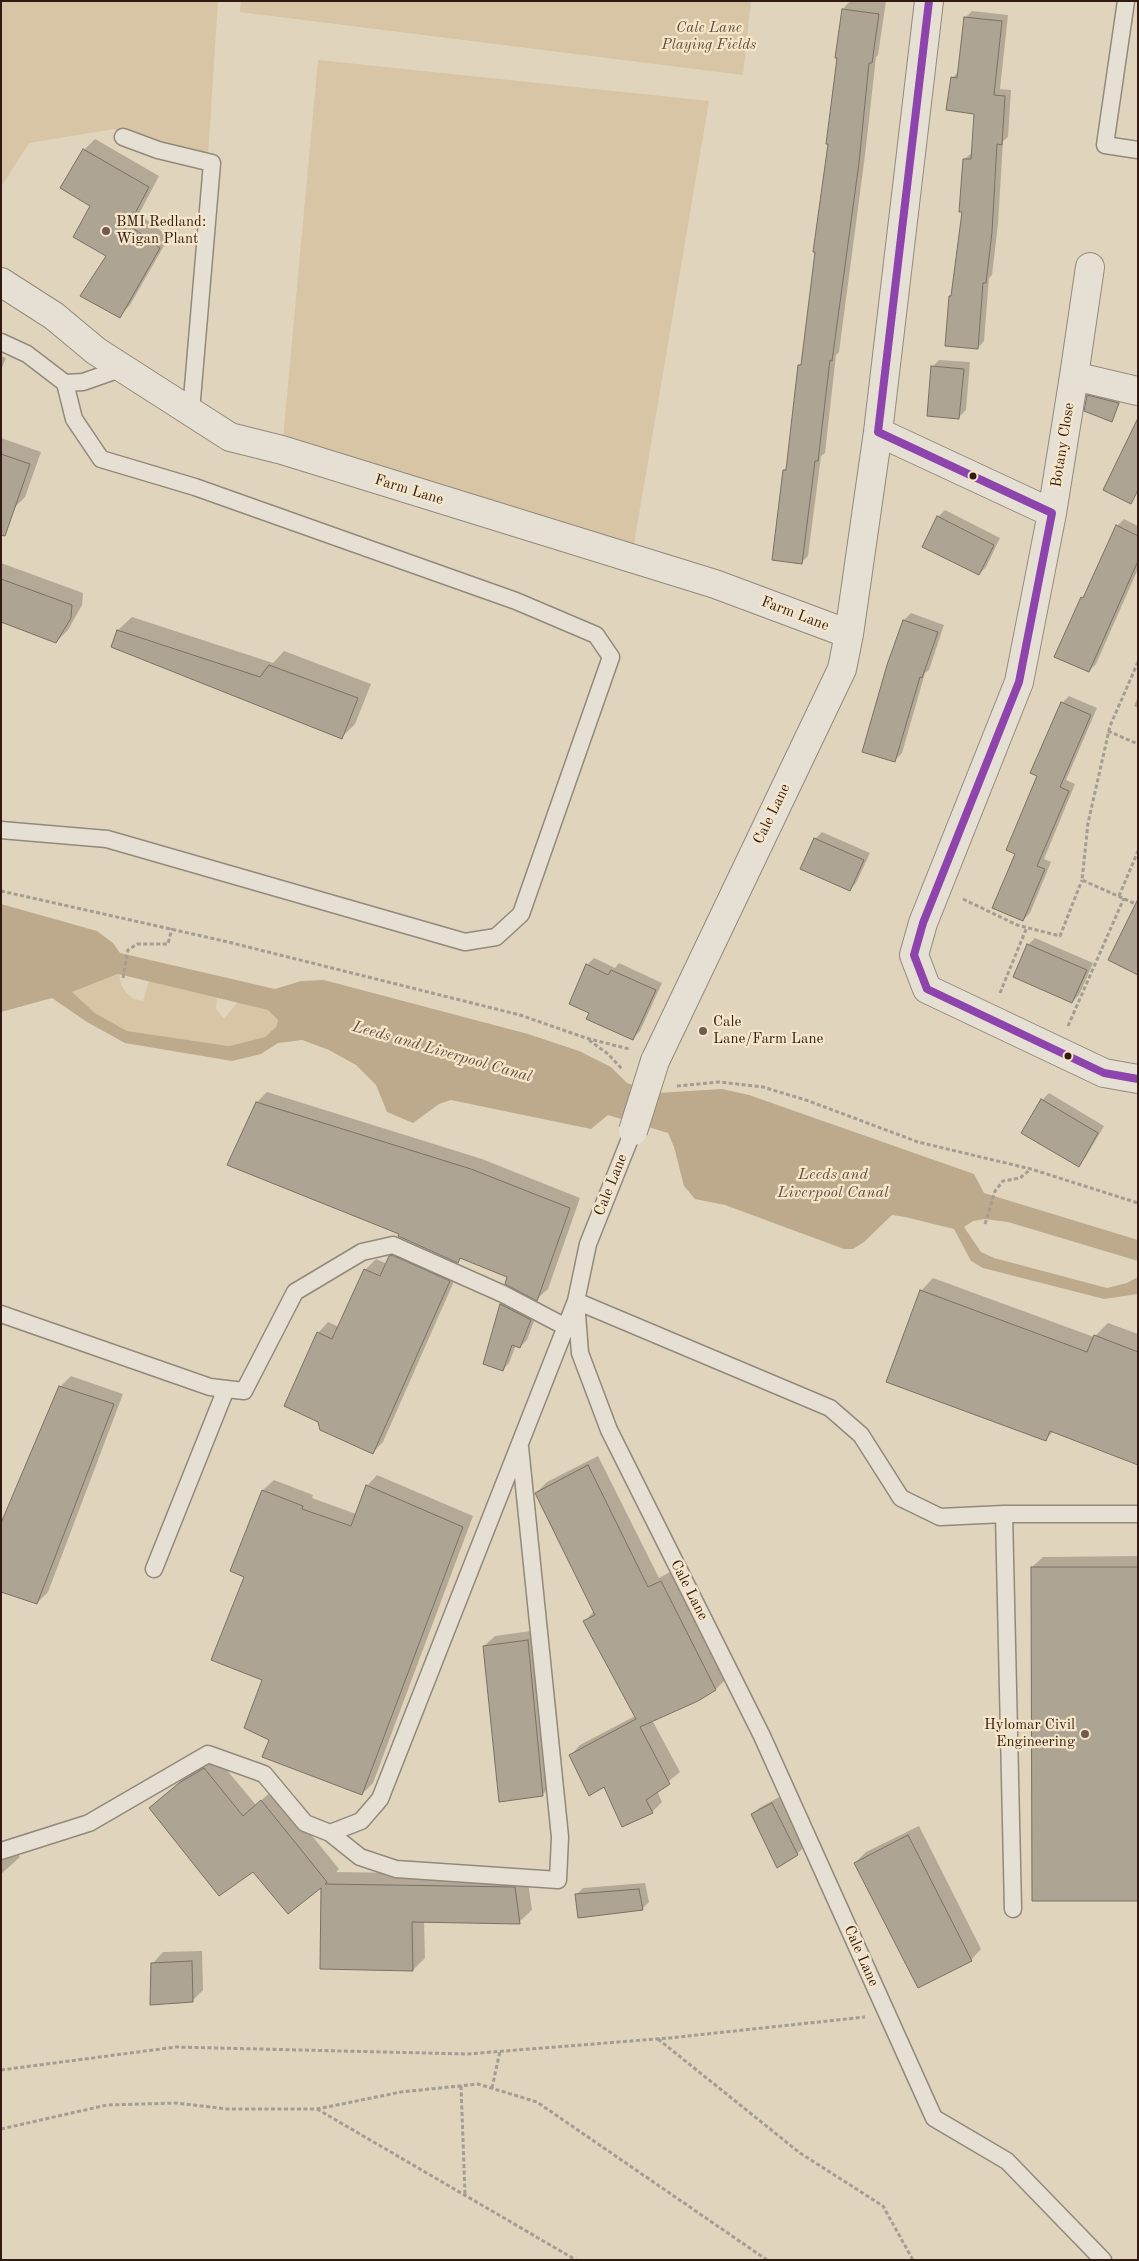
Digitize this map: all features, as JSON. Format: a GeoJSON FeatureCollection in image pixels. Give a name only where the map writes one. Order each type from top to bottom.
{"type":"FeatureCollection","features":[{"type":"Feature","properties":{"kind":"street","name":"Cale Lane"},"geometry":{"type":"LineString","coordinates":[[633,1131],[656,1059],[842,669],[849,634],[878,432],[929,1]]}},
{"type":"Feature","properties":{"kind":"street","name":"Botany Close"},"geometry":{"type":"LineString","coordinates":[[1090,267],[1052,513],[1019,682],[922,923],[914,955],[928,989],[1104,1073],[1138,1079]]}},
{"type":"Feature","properties":{"kind":"street","name":"Farm Lane"},"geometry":{"type":"LineString","coordinates":[[1,282],[54,316],[96,351],[230,437],[282,450],[715,584],[849,634]]}},
{"type":"Feature","properties":{"kind":"street"},"geometry":{"type":"LineString","coordinates":[[1074,376],[1137,391]]}},
{"type":"Feature","properties":{"kind":"street"},"geometry":{"type":"LineString","coordinates":[[878,432],[1052,513]]}},
{"type":"Feature","properties":{"kind":"lane"},"geometry":{"type":"LineString","coordinates":[[1126,1],[1105,145],[1138,150]]}},
{"type":"Feature","properties":{"kind":"lane"},"geometry":{"type":"LineString","coordinates":[[123,137],[158,150],[212,163],[191,411]]}},
{"type":"Feature","properties":{"kind":"lane"},"geometry":{"type":"LineString","coordinates":[[1,342],[28,354],[65,383],[74,420],[101,459],[195,487],[516,601],[596,634],[611,657],[521,914],[496,938],[465,942],[107,839],[1,830]]}},
{"type":"Feature","properties":{"kind":"lane"},"geometry":{"type":"LineString","coordinates":[[65,383],[83,382],[123,368]]}},
{"type":"Feature","properties":{"kind":"lane","name":"Cale Lane"},"geometry":{"type":"LineString","coordinates":[[633,1131],[588,1244],[576,1301],[580,1352],[609,1430],[762,1736],[934,2118],[1007,2161],[1103,2260]]}},
{"type":"Feature","properties":{"kind":"lane"},"geometry":{"type":"LineString","coordinates":[[1,1314],[210,1387],[244,1391],[295,1292],[362,1252],[394,1246],[502,1294],[566,1326]]}},
{"type":"Feature","properties":{"kind":"lane"},"geometry":{"type":"LineString","coordinates":[[330,1833],[361,1821],[380,1799],[576,1301],[830,1408],[861,1435],[901,1498],[940,1518],[1004,1514],[1138,1514]]}},
{"type":"Feature","properties":{"kind":"lane"},"geometry":{"type":"LineString","coordinates":[[154,1569],[226,1389]]}},
{"type":"Feature","properties":{"kind":"lane"},"geometry":{"type":"LineString","coordinates":[[1,1851],[89,1823],[208,1754],[264,1774],[305,1823],[330,1833],[360,1857],[396,1869],[558,1880],[560,1837],[519,1445]]}},
{"type":"Feature","properties":{"kind":"lane"},"geometry":{"type":"LineString","coordinates":[[1004,1514],[1014,1909]]}},
{"type":"Feature","properties":{"kind":"path"},"geometry":{"type":"LineString","coordinates":[[937,887],[1017,925],[1060,936],[1082,880],[1088,823],[1108,731],[1138,662]]}},
{"type":"Feature","properties":{"kind":"path"},"geometry":{"type":"LineString","coordinates":[[1108,731],[1138,744]]}},
{"type":"Feature","properties":{"kind":"path"},"geometry":{"type":"LineString","coordinates":[[1119,896],[1138,851]]}},
{"type":"Feature","properties":{"kind":"path"},"geometry":{"type":"LineString","coordinates":[[1082,880],[1138,905]]}},
{"type":"Feature","properties":{"kind":"path"},"geometry":{"type":"LineString","coordinates":[[1,891],[172,928],[520,1015],[586,1038],[656,1059]]}},
{"type":"Feature","properties":{"kind":"path"},"geometry":{"type":"LineString","coordinates":[[1067,1029],[1124,898]]}},
{"type":"Feature","properties":{"kind":"path"},"geometry":{"type":"LineString","coordinates":[[997,999],[1027,927]]}},
{"type":"Feature","properties":{"kind":"path"},"geometry":{"type":"LineString","coordinates":[[123,978],[128,950],[138,944],[168,944],[172,928]]}},
{"type":"Feature","properties":{"kind":"path"},"geometry":{"type":"LineString","coordinates":[[586,1038],[608,1054],[627,1073]]}},
{"type":"Feature","properties":{"kind":"path"},"geometry":{"type":"LineString","coordinates":[[670,1087],[720,1082],[763,1087],[806,1100],[918,1142],[1031,1169],[1138,1203]]}},
{"type":"Feature","properties":{"kind":"path"},"geometry":{"type":"LineString","coordinates":[[985,1224],[996,1191],[1003,1181],[1020,1178],[1031,1169]]}},
{"type":"Feature","properties":{"kind":"path"},"geometry":{"type":"LineString","coordinates":[[1,2070],[176,2047],[467,2054],[500,2052],[657,2039],[888,2015]]}},
{"type":"Feature","properties":{"kind":"path"},"geometry":{"type":"LineString","coordinates":[[657,2039],[800,2153],[883,2206],[913,2260]]}},
{"type":"Feature","properties":{"kind":"path"},"geometry":{"type":"LineString","coordinates":[[492,2088],[500,2052]]}},
{"type":"Feature","properties":{"kind":"path"},"geometry":{"type":"LineString","coordinates":[[1,2129],[107,2105],[176,2103],[228,2109],[317,2109],[401,2092],[478,2084],[537,2102],[767,2260]]}},
{"type":"Feature","properties":{"kind":"path"},"geometry":{"type":"LineString","coordinates":[[461,2086],[464,2195]]}},
{"type":"Feature","properties":{"kind":"path"},"geometry":{"type":"LineString","coordinates":[[317,2109],[576,2260]]}},
{"type":"Feature","properties":{"kind":"green space"},"geometry":{"type":"Polygon","coordinates":[[[1,1],[218,1],[208,155],[114,129],[29,143],[1,187],[1,1]]]}},
{"type":"Feature","properties":{"kind":"green space","name":"Cale Lane Playing Fields"},"geometry":{"type":"Polygon","coordinates":[[[241,1],[751,1],[743,75],[240,12],[241,1]]]}},
{"type":"Feature","properties":{"kind":"green space"},"geometry":{"type":"Polygon","coordinates":[[[318,60],[709,101],[634,544],[282,450],[318,60]]]}},
{"type":"Feature","properties":{"kind":"green space"},"geometry":{"type":"Polygon","coordinates":[[[119,974],[121,984],[126,993],[134,999],[143,1001],[149,981],[217,998],[216,1009],[224,1019],[238,1002],[268,1010],[278,1020],[276,1027],[265,1037],[229,1046],[127,1031],[95,1013],[72,992],[119,974]]]}},
{"type":"Feature","properties":{"kind":"water","name":"Leeds and Liverpool Canal"},"geometry":{"type":"Polygon","coordinates":[[[1,904],[97,931],[113,943],[120,953],[275,989],[301,981],[324,980],[528,1034],[579,1051],[611,1067],[627,1083],[657,1093],[722,1089],[749,1095],[974,1174],[984,1193],[1138,1240],[1138,1261],[1008,1222],[985,1219],[973,1221],[964,1227],[981,1252],[994,1258],[1107,1288],[1127,1283],[1138,1277],[1138,1294],[1104,1299],[983,1268],[971,1261],[954,1229],[905,1217],[892,1215],[864,1242],[853,1249],[844,1249],[725,1205],[695,1199],[684,1186],[674,1147],[668,1133],[608,1115],[591,1129],[451,1100],[439,1104],[413,1123],[387,1112],[376,1085],[356,1065],[329,1050],[302,1040],[278,1043],[261,1054],[232,1061],[125,1043],[87,1022],[52,998],[1,1012],[1,904]],[[118,974],[72,992],[95,1013],[127,1031],[229,1046],[265,1037],[276,1027],[278,1020],[268,1010],[118,974]]]}},
{"type":"Feature","properties":{"kind":"building"},"geometry":{"type":"Polygon","coordinates":[[[842,9],[879,14],[872,63],[869,63],[859,163],[832,361],[830,360],[818,461],[815,461],[802,564],[772,560],[783,470],[786,470],[798,365],[801,365],[815,252],[813,252],[828,144],[826,144],[842,9]]]}},
{"type":"Feature","properties":{"kind":"building"},"geometry":{"type":"Polygon","coordinates":[[[964,17],[1002,21],[994,95],[1005,96],[1002,145],[997,144],[992,232],[986,283],[983,283],[978,349],[945,346],[949,296],[951,296],[962,212],[959,212],[963,159],[971,159],[974,114],[946,110],[951,77],[957,78],[964,17]]]}},
{"type":"Feature","properties":{"kind":"building","name":"BMI Redland: Wigan Plant"},"geometry":{"type":"Polygon","coordinates":[[[83,149],[149,187],[129,225],[160,248],[120,318],[80,296],[106,256],[73,237],[90,206],[60,188],[83,149]]]}},
{"type":"Feature","properties":{"kind":"building"},"geometry":{"type":"Polygon","coordinates":[[[931,366],[964,369],[959,419],[927,416],[931,366]]]}},
{"type":"Feature","properties":{"kind":"building"},"geometry":{"type":"Polygon","coordinates":[[[1087,395],[1119,403],[1112,422],[1084,411],[1087,395]]]}},
{"type":"Feature","properties":{"kind":"building"},"geometry":{"type":"Polygon","coordinates":[[[1138,418],[1138,490],[1131,504],[1103,490],[1138,418]]]}},
{"type":"Feature","properties":{"kind":"building"},"geometry":{"type":"Polygon","coordinates":[[[1,454],[30,464],[5,536],[1,535],[1,454]]]}},
{"type":"Feature","properties":{"kind":"building"},"geometry":{"type":"Polygon","coordinates":[[[937,516],[994,545],[979,575],[922,547],[937,516]]]}},
{"type":"Feature","properties":{"kind":"building"},"geometry":{"type":"Polygon","coordinates":[[[1116,525],[1138,536],[1138,561],[1089,672],[1054,657],[1116,525]]]}},
{"type":"Feature","properties":{"kind":"building"},"geometry":{"type":"Polygon","coordinates":[[[1,579],[72,605],[71,618],[56,643],[1,622],[1,579]]]}},
{"type":"Feature","properties":{"kind":"building"},"geometry":{"type":"Polygon","coordinates":[[[903,620],[938,632],[922,678],[920,677],[895,762],[862,752],[887,665],[903,620]]]}},
{"type":"Feature","properties":{"kind":"building"},"geometry":{"type":"Polygon","coordinates":[[[117,630],[260,677],[269,665],[358,698],[342,739],[111,647],[117,630]]]}},
{"type":"Feature","properties":{"kind":"building"},"geometry":{"type":"Polygon","coordinates":[[[1061,702],[1091,715],[1060,787],[1069,791],[1037,866],[1045,869],[1023,921],[992,908],[1015,854],[1006,850],[1037,776],[1030,773],[1061,702]]]}},
{"type":"Feature","properties":{"kind":"building"},"geometry":{"type":"Polygon","coordinates":[[[814,838],[864,860],[850,891],[800,869],[814,838]]]}},
{"type":"Feature","properties":{"kind":"building"},"geometry":{"type":"Polygon","coordinates":[[[1138,899],[1138,975],[1108,960],[1138,899]]]}},
{"type":"Feature","properties":{"kind":"building"},"geometry":{"type":"Polygon","coordinates":[[[1027,944],[1087,970],[1072,1003],[1013,977],[1027,944]]]}},
{"type":"Feature","properties":{"kind":"building"},"geometry":{"type":"Polygon","coordinates":[[[586,964],[608,975],[611,970],[656,990],[633,1040],[586,1019],[589,1013],[569,1004],[586,964]]]}},
{"type":"Feature","properties":{"kind":"building"},"geometry":{"type":"Polygon","coordinates":[[[1041,1099],[1098,1133],[1079,1167],[1021,1133],[1041,1099]]]}},
{"type":"Feature","properties":{"kind":"building"},"geometry":{"type":"Polygon","coordinates":[[[256,1102],[471,1169],[570,1208],[537,1301],[505,1284],[507,1277],[460,1258],[458,1263],[398,1236],[399,1234],[227,1165],[256,1102]]]}},
{"type":"Feature","properties":{"kind":"building"},"geometry":{"type":"Polygon","coordinates":[[[392,1255],[450,1281],[373,1454],[320,1430],[318,1422],[284,1406],[317,1332],[332,1339],[364,1269],[380,1276],[389,1256],[392,1255]]]}},
{"type":"Feature","properties":{"kind":"building"},"geometry":{"type":"Polygon","coordinates":[[[920,1290],[1087,1352],[1094,1335],[1138,1352],[1138,1465],[1050,1431],[1046,1441],[886,1382],[920,1290]]]}},
{"type":"Feature","properties":{"kind":"building"},"geometry":{"type":"Polygon","coordinates":[[[500,1304],[531,1320],[520,1348],[512,1345],[503,1371],[483,1364],[500,1304]]]}},
{"type":"Feature","properties":{"kind":"building"},"geometry":{"type":"Polygon","coordinates":[[[59,1386],[114,1404],[37,1604],[1,1592],[1,1523],[59,1386]]]}},
{"type":"Feature","properties":{"kind":"building"},"geometry":{"type":"Polygon","coordinates":[[[588,1465],[648,1587],[661,1581],[716,1690],[698,1701],[640,1727],[670,1784],[646,1800],[653,1813],[622,1827],[604,1787],[589,1796],[569,1755],[636,1719],[583,1621],[595,1615],[535,1493],[588,1465]]]}},
{"type":"Feature","properties":{"kind":"building"},"geometry":{"type":"Polygon","coordinates":[[[366,1485],[463,1527],[362,1795],[262,1757],[269,1740],[244,1728],[262,1680],[211,1660],[244,1577],[230,1571],[262,1490],[303,1506],[302,1509],[351,1526],[366,1485]]]}},
{"type":"Feature","properties":{"kind":"building","name":"Hylomar Civil Engineering"},"geometry":{"type":"Polygon","coordinates":[[[1031,1567],[1138,1567],[1138,1901],[1032,1901],[1031,1567]]]}},
{"type":"Feature","properties":{"kind":"building"},"geometry":{"type":"Polygon","coordinates":[[[528,1640],[543,1796],[499,1802],[483,1646],[528,1640]]]}},
{"type":"Feature","properties":{"kind":"building"},"geometry":{"type":"Polygon","coordinates":[[[204,1768],[243,1816],[261,1800],[327,1882],[325,1884],[515,1887],[520,1924],[412,1922],[413,1971],[320,1969],[321,1888],[288,1914],[253,1872],[219,1896],[149,1808],[179,1783],[204,1768]]]}},
{"type":"Feature","properties":{"kind":"building"},"geometry":{"type":"Polygon","coordinates":[[[772,1803],[798,1855],[777,1868],[751,1814],[772,1803]]]}},
{"type":"Feature","properties":{"kind":"building"},"geometry":{"type":"Polygon","coordinates":[[[908,1835],[972,1961],[918,1988],[854,1863],[908,1835]]]}},
{"type":"Feature","properties":{"kind":"building"},"geometry":{"type":"Polygon","coordinates":[[[639,1889],[643,1910],[578,1918],[575,1894],[639,1889]]]}},
{"type":"Feature","properties":{"kind":"building"},"geometry":{"type":"Polygon","coordinates":[[[192,1961],[193,2002],[150,2005],[151,1963],[192,1961]]]}},
{"type":"Feature","properties":{"kind":"transit line"},"geometry":{"type":"LineString","coordinates":[[929,1],[878,432],[1052,513],[1019,682],[923,923],[914,955],[927,989],[1104,1073],[1138,1079]]}},
{"type":"Feature","properties":{"kind":"place","name":"BMI Redland: Wigan Plant"},"geometry":{"type":"Point","coordinates":[106,231]}},
{"type":"Feature","properties":{"kind":"place","name":"Cale Lane/Farm Lane"},"geometry":{"type":"Point","coordinates":[703,1031]}},
{"type":"Feature","properties":{"kind":"place","name":"Hylomar Civil Engineering"},"geometry":{"type":"Point","coordinates":[1085,1734]}}]}
